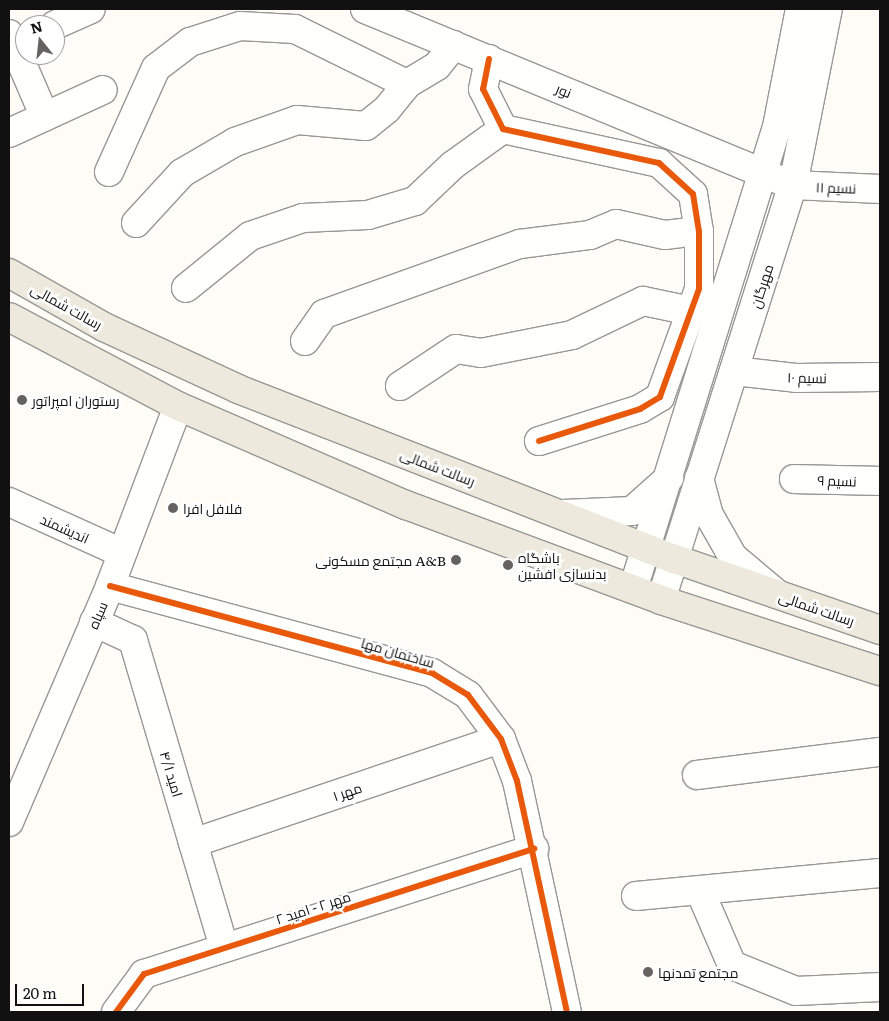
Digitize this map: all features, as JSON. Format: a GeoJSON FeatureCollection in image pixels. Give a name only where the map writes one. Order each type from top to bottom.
{"type":"FeatureCollection","features":[{"type":"Feature","properties":{"kind":"main road","name":"رسالت شمالی"},"geometry":{"type":"LineString","coordinates":[[9,273],[104,327],[238,389],[675,560],[880,630]]}},
{"type":"Feature","properties":{"kind":"main road"},"geometry":{"type":"LineString","coordinates":[[9,317],[178,406],[406,505],[661,600],[880,671]]}},
{"type":"Feature","properties":{"kind":"street"},"geometry":{"type":"LineString","coordinates":[[65,21],[91,9]]}},
{"type":"Feature","properties":{"kind":"street","name":"نور"},"geometry":{"type":"LineString","coordinates":[[365,9],[764,171],[793,185]]}},
{"type":"Feature","properties":{"kind":"street"},"geometry":{"type":"LineString","coordinates":[[633,589],[649,549],[777,127],[800,9]]}},
{"type":"Feature","properties":{"kind":"street","name":"مهرگان"},"geometry":{"type":"LineString","coordinates":[[661,600],[793,185],[828,9]]}},
{"type":"Feature","properties":{"kind":"street"},"geometry":{"type":"LineString","coordinates":[[109,172],[156,68],[190,42],[240,26],[295,29],[406,84]]}},
{"type":"Feature","properties":{"kind":"street"},"geometry":{"type":"LineString","coordinates":[[14,40],[45,116]]}},
{"type":"Feature","properties":{"kind":"street"},"geometry":{"type":"LineString","coordinates":[[136,223],[182,173],[235,142],[297,120],[366,126],[387,109],[406,84],[438,66],[454,45]]}},
{"type":"Feature","properties":{"kind":"street"},"geometry":{"type":"LineString","coordinates":[[489,59],[483,89],[503,129]]}},
{"type":"Feature","properties":{"kind":"street"},"geometry":{"type":"LineString","coordinates":[[9,133],[103,90]]}},
{"type":"Feature","properties":{"kind":"street"},"geometry":{"type":"LineString","coordinates":[[186,288],[250,236],[302,218],[368,214],[415,201],[453,165],[503,129],[659,163],[693,194],[699,231],[698,289],[660,397],[640,409],[539,441]]}},
{"type":"Feature","properties":{"kind":"street","name":"نسیم ۱۱"},"geometry":{"type":"LineString","coordinates":[[793,185],[880,188]]}},
{"type":"Feature","properties":{"kind":"street"},"geometry":{"type":"LineString","coordinates":[[305,341],[324,314],[520,244],[590,235],[616,224],[666,235],[699,231]]}},
{"type":"Feature","properties":{"kind":"street"},"geometry":{"type":"LineString","coordinates":[[400,386],[456,349],[481,353],[572,335],[643,301],[691,311]]}},
{"type":"Feature","properties":{"kind":"street","name":"نسیم ۱۰"},"geometry":{"type":"LineString","coordinates":[[734,371],[796,378],[880,377]]}},
{"type":"Feature","properties":{"kind":"street","name":"سپاه"},"geometry":{"type":"LineString","coordinates":[[9,822],[110,586],[178,406]]}},
{"type":"Feature","properties":{"kind":"street"},"geometry":{"type":"LineString","coordinates":[[558,514],[632,511],[671,475]]}},
{"type":"Feature","properties":{"kind":"street"},"geometry":{"type":"LineString","coordinates":[[699,478],[709,515],[734,557],[778,595]]}},
{"type":"Feature","properties":{"kind":"street","name":"نسیم ۹"},"geometry":{"type":"LineString","coordinates":[[794,479],[880,481]]}},
{"type":"Feature","properties":{"kind":"street","name":"اندیشمند"},"geometry":{"type":"LineString","coordinates":[[9,502],[122,553]]}},
{"type":"Feature","properties":{"kind":"street","name":"ساختمان مها"},"geometry":{"type":"LineString","coordinates":[[110,586],[432,673],[456,686],[479,706],[501,739],[534,849],[567,1012]]}},
{"type":"Feature","properties":{"kind":"street","name":"امید ۴/۱"},"geometry":{"type":"LineString","coordinates":[[94,622],[133,640],[224,948]]}},
{"type":"Feature","properties":{"kind":"street","name":"مهر ۱"},"geometry":{"type":"LineString","coordinates":[[193,843],[501,739]]}},
{"type":"Feature","properties":{"kind":"street"},"geometry":{"type":"LineString","coordinates":[[697,775],[880,752]]}},
{"type":"Feature","properties":{"kind":"street","name":"مهر ۲ - امید ۲"},"geometry":{"type":"LineString","coordinates":[[116,1012],[144,974],[534,849]]}},
{"type":"Feature","properties":{"kind":"street"},"geometry":{"type":"LineString","coordinates":[[636,896],[880,873]]}},
{"type":"Feature","properties":{"kind":"street"},"geometry":{"type":"LineString","coordinates":[[700,891],[732,965],[796,991],[880,988]]}},
{"type":"Feature","properties":{"kind":"cycle path"},"geometry":{"type":"LineString","coordinates":[[489,59],[483,89],[503,129],[659,163],[693,194],[699,231],[699,289],[660,397],[640,409],[539,441]]}},
{"type":"Feature","properties":{"kind":"cycle path"},"geometry":{"type":"LineString","coordinates":[[110,586],[432,673],[468,695],[501,739],[517,781],[567,1012]]}},
{"type":"Feature","properties":{"kind":"cycle path"},"geometry":{"type":"LineString","coordinates":[[116,1012],[144,974],[534,849]]}},
{"type":"Feature","properties":{"kind":"place","name":"رستوران امپراتور"},"geometry":{"type":"Point","coordinates":[22,400]}},
{"type":"Feature","properties":{"kind":"place","name":"فلافل افرا"},"geometry":{"type":"Point","coordinates":[173,508]}},
{"type":"Feature","properties":{"kind":"place","name":"مجتمع مسکونی A&B"},"geometry":{"type":"Point","coordinates":[456,560]}},
{"type":"Feature","properties":{"kind":"place","name":"باشگاه بدنسازی افشین"},"geometry":{"type":"Point","coordinates":[508,565]}},
{"type":"Feature","properties":{"kind":"place","name":"مجتمع تمدنها"},"geometry":{"type":"Point","coordinates":[648,972]}}]}
